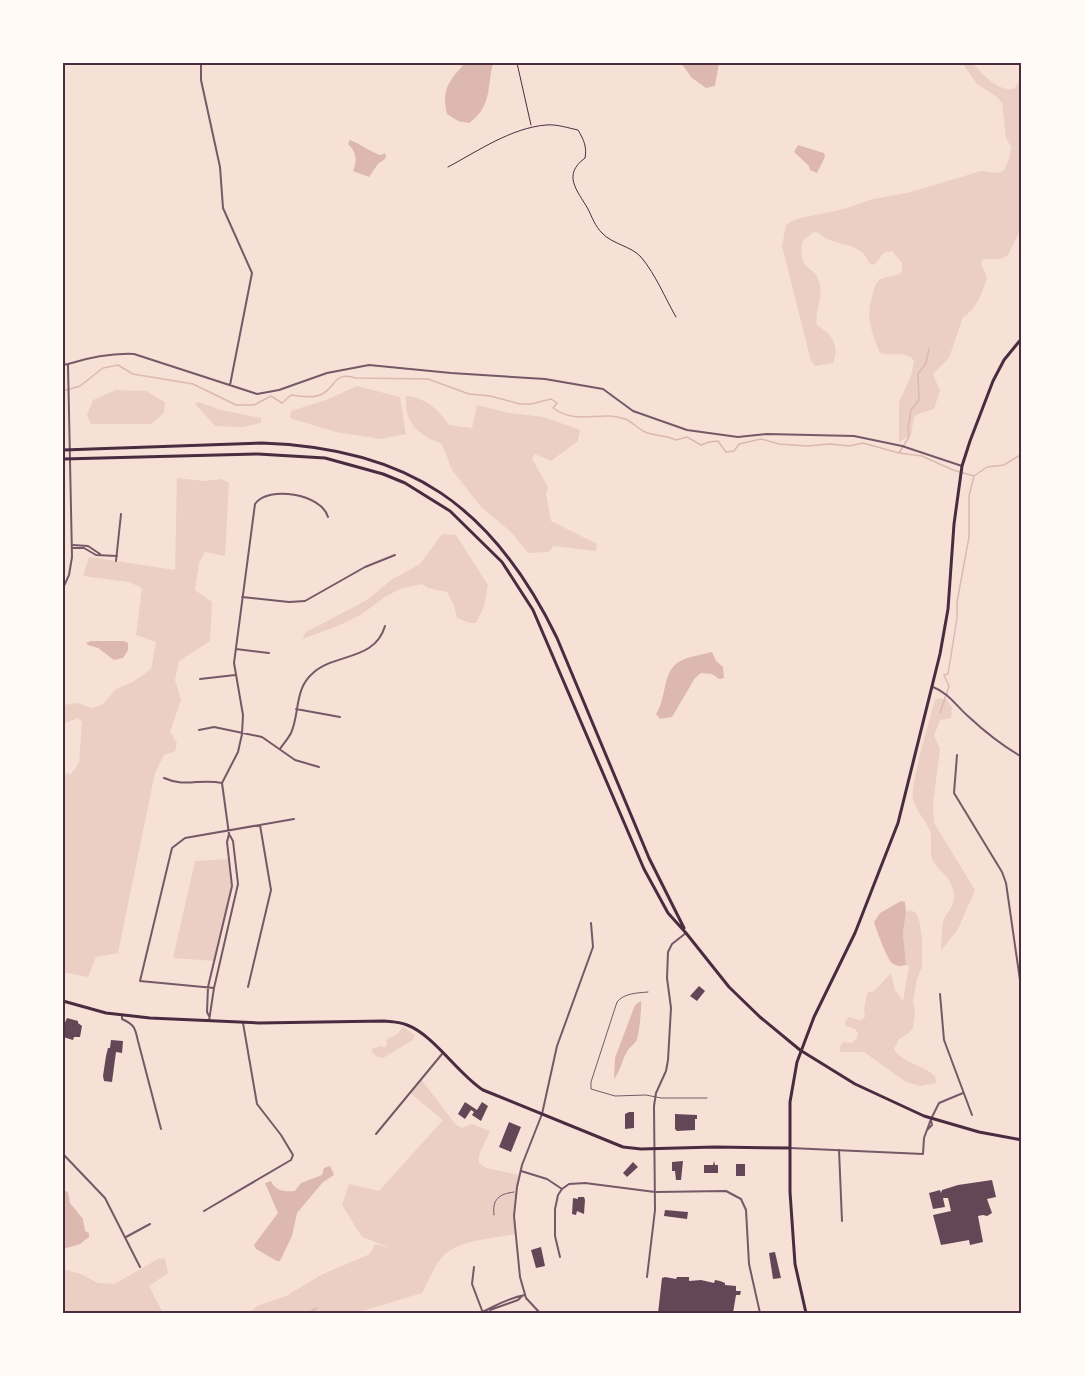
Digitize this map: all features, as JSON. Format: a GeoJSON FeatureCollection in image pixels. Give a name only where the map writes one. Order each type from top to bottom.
{"type":"FeatureCollection","features":[{"type":"Feature","properties":{"kind":"main road"},"geometry":{"type":"LineString","coordinates":[[806,1313],[795,1264],[790,1192],[790,1102],[801,1050],[814,1017],[855,933],[892,840],[933,687],[948,609],[954,524],[962,465],[996,375],[1004,360],[1022,338]]}},
{"type":"Feature","properties":{"kind":"main road"},"geometry":{"type":"LineString","coordinates":[[63,450],[262,443],[295,444],[329,448],[383,463],[406,472],[442,494],[495,540],[528,584],[542,608],[649,858],[686,933]]}},
{"type":"Feature","properties":{"kind":"main road"},"geometry":{"type":"LineString","coordinates":[[63,459],[258,454],[325,458],[383,474],[405,483],[450,511],[502,562],[533,610],[644,869],[668,913],[719,976],[760,1017],[801,1050],[855,1084],[931,1119],[979,1132],[1022,1140]]}},
{"type":"Feature","properties":{"kind":"main road"},"geometry":{"type":"LineString","coordinates":[[63,1001],[122,1015],[209,1021],[243,1023],[400,1022],[418,1031],[467,1079],[483,1090],[616,1145],[654,1149],[790,1148]]}},
{"type":"Feature","properties":{"kind":"street"},"geometry":{"type":"LineString","coordinates":[[200,63],[201,80],[219,159],[224,213],[252,273],[230,386]]}},
{"type":"Feature","properties":{"kind":"street"},"geometry":{"type":"LineString","coordinates":[[63,365],[94,356],[134,354],[251,393],[267,393],[327,373],[369,365],[457,374],[545,379],[603,389],[633,411],[674,427],[695,432],[738,437],[767,434],[854,436],[902,446],[962,465]]}},
{"type":"Feature","properties":{"kind":"street"},"geometry":{"type":"LineString","coordinates":[[63,588],[70,570],[72,547],[68,364]]}},
{"type":"Feature","properties":{"kind":"street"},"geometry":{"type":"LineString","coordinates":[[209,1016],[238,884],[222,783],[238,752],[242,734],[243,715],[235,675],[236,649],[255,504],[259,498],[267,495],[286,494],[313,500],[323,507],[328,517]]}},
{"type":"Feature","properties":{"kind":"street"},"geometry":{"type":"LineString","coordinates":[[116,561],[120,514]]}},
{"type":"Feature","properties":{"kind":"street"},"geometry":{"type":"LineString","coordinates":[[72,547],[84,548],[96,555],[117,556]]}},
{"type":"Feature","properties":{"kind":"street"},"geometry":{"type":"LineString","coordinates":[[242,597],[286,602],[305,601],[365,567],[395,555]]}},
{"type":"Feature","properties":{"kind":"street"},"geometry":{"type":"LineString","coordinates":[[280,749],[291,732],[300,692],[309,676],[325,664],[365,651],[378,639],[385,626]]}},
{"type":"Feature","properties":{"kind":"street"},"geometry":{"type":"LineString","coordinates":[[236,649],[269,653]]}},
{"type":"Feature","properties":{"kind":"street"},"geometry":{"type":"LineString","coordinates":[[200,679],[235,675]]}},
{"type":"Feature","properties":{"kind":"street"},"geometry":{"type":"LineString","coordinates":[[933,687],[947,695],[971,719],[1022,757]]}},
{"type":"Feature","properties":{"kind":"street"},"geometry":{"type":"LineString","coordinates":[[296,709],[340,717]]}},
{"type":"Feature","properties":{"kind":"street"},"geometry":{"type":"LineString","coordinates":[[199,730],[214,727],[262,737],[295,760],[319,767]]}},
{"type":"Feature","properties":{"kind":"street"},"geometry":{"type":"LineString","coordinates":[[957,755],[954,793],[1002,872],[1006,883],[1022,994]]}},
{"type":"Feature","properties":{"kind":"street"},"geometry":{"type":"LineString","coordinates":[[164,778],[180,784],[207,780],[222,783]]}},
{"type":"Feature","properties":{"kind":"street"},"geometry":{"type":"LineString","coordinates":[[214,988],[142,982],[140,979],[172,848],[185,838],[294,819]]}},
{"type":"Feature","properties":{"kind":"street"},"geometry":{"type":"LineString","coordinates":[[248,987],[271,890],[260,825]]}},
{"type":"Feature","properties":{"kind":"street"},"geometry":{"type":"LineString","coordinates":[[209,1021],[208,987],[232,886],[227,842],[229,832]]}},
{"type":"Feature","properties":{"kind":"street"},"geometry":{"type":"LineString","coordinates":[[540,1313],[524,1295],[520,1277],[515,1234],[517,1191],[520,1171],[542,1114],[557,1046],[593,947],[591,923]]}},
{"type":"Feature","properties":{"kind":"street"},"geometry":{"type":"LineString","coordinates":[[647,1277],[655,1192],[654,1098],[666,1071],[668,1060],[671,1008],[667,978],[668,952],[672,944],[686,933]]}},
{"type":"Feature","properties":{"kind":"street"},"geometry":{"type":"LineString","coordinates":[[940,994],[945,1040],[972,1114]]}},
{"type":"Feature","properties":{"kind":"street"},"geometry":{"type":"LineString","coordinates":[[122,1015],[122,1019],[132,1023],[136,1030],[161,1129]]}},
{"type":"Feature","properties":{"kind":"street"},"geometry":{"type":"LineString","coordinates":[[204,1211],[291,1160],[293,1155],[257,1104],[243,1023]]}},
{"type":"Feature","properties":{"kind":"street"},"geometry":{"type":"LineString","coordinates":[[376,1134],[442,1054]]}},
{"type":"Feature","properties":{"kind":"street"},"geometry":{"type":"LineString","coordinates":[[790,1148],[923,1154],[928,1124],[939,1103],[963,1093]]}},
{"type":"Feature","properties":{"kind":"street"},"geometry":{"type":"LineString","coordinates":[[839,1150],[842,1221]]}},
{"type":"Feature","properties":{"kind":"street"},"geometry":{"type":"LineString","coordinates":[[63,1154],[103,1194],[140,1267]]}},
{"type":"Feature","properties":{"kind":"street"},"geometry":{"type":"LineString","coordinates":[[520,1171],[552,1181],[562,1189]]}},
{"type":"Feature","properties":{"kind":"street"},"geometry":{"type":"LineString","coordinates":[[560,1257],[555,1236],[556,1201],[562,1189],[569,1184],[578,1182],[655,1192],[726,1191],[741,1199],[746,1210],[749,1264],[760,1313]]}},
{"type":"Feature","properties":{"kind":"street"},"geometry":{"type":"LineString","coordinates":[[126,1237],[150,1224]]}},
{"type":"Feature","properties":{"kind":"street"},"geometry":{"type":"LineString","coordinates":[[474,1267],[472,1284],[482,1313],[491,1306],[524,1295]]}},
{"type":"Feature","properties":{"kind":"lane"},"geometry":{"type":"LineString","coordinates":[[648,992],[622,996],[617,1002],[590,1086],[594,1091],[615,1096],[707,1098]]}},
{"type":"Feature","properties":{"kind":"lane"},"geometry":{"type":"LineString","coordinates":[[494,1215],[494,1203],[498,1196],[517,1191]]}},
{"type":"Feature","properties":{"kind":"path"},"geometry":{"type":"LineString","coordinates":[[517,63],[532,127]]}},
{"type":"Feature","properties":{"kind":"path"},"geometry":{"type":"LineString","coordinates":[[448,168],[506,136],[532,127],[549,124],[578,130],[584,140],[585,158],[576,164],[572,174],[581,199],[603,234],[639,255],[676,317]]}},
{"type":"Feature","properties":{"kind":"shaded area"},"geometry":{"type":"Polygon","coordinates":[[[465,63],[493,63],[485,103],[482,110],[469,123],[458,121],[447,114],[445,105],[448,86],[465,63]]]}},
{"type":"Feature","properties":{"kind":"shaded area"},"geometry":{"type":"Polygon","coordinates":[[[681,63],[719,63],[715,86],[706,88],[692,78],[681,63]]]}},
{"type":"Feature","properties":{"kind":"shaded area"},"geometry":{"type":"Polygon","coordinates":[[[962,63],[972,63],[990,81],[1007,89],[1014,89],[1022,68],[1022,227],[1008,255],[1001,259],[983,259],[981,263],[987,278],[981,295],[972,310],[963,317],[949,358],[933,374],[940,391],[934,409],[914,417],[911,435],[899,442],[899,402],[911,376],[914,361],[903,355],[880,353],[871,329],[869,315],[876,284],[881,279],[900,273],[902,263],[892,251],[885,252],[874,265],[869,263],[862,252],[857,249],[827,239],[816,232],[803,240],[802,258],[807,267],[817,276],[820,288],[817,325],[833,341],[836,351],[833,363],[815,366],[811,361],[782,246],[786,225],[796,219],[844,209],[873,199],[907,193],[981,171],[999,173],[1004,170],[1011,147],[1006,138],[1002,103],[977,84],[962,63]]]}},
{"type":"Feature","properties":{"kind":"shaded area"},"geometry":{"type":"Polygon","coordinates":[[[350,140],[377,154],[385,153],[385,159],[378,164],[369,177],[353,171],[356,159],[348,144],[350,140]]]}},
{"type":"Feature","properties":{"kind":"shaded area"},"geometry":{"type":"Polygon","coordinates":[[[798,145],[824,153],[825,157],[817,173],[810,170],[809,166],[794,152],[798,145]]]}},
{"type":"Feature","properties":{"kind":"shaded area"},"geometry":{"type":"Polygon","coordinates":[[[357,386],[400,397],[406,434],[381,439],[336,432],[290,418],[291,411],[326,400],[357,386]]]}},
{"type":"Feature","properties":{"kind":"shaded area"},"geometry":{"type":"Polygon","coordinates":[[[116,390],[146,391],[165,402],[164,413],[151,424],[91,424],[87,415],[93,400],[116,390]]]}},
{"type":"Feature","properties":{"kind":"shaded area"},"geometry":{"type":"Polygon","coordinates":[[[406,396],[431,405],[449,425],[472,428],[477,405],[509,413],[544,417],[580,430],[578,441],[551,461],[535,454],[532,459],[548,487],[546,494],[551,521],[597,544],[596,551],[553,546],[549,552],[528,553],[512,533],[481,507],[452,470],[442,444],[426,437],[414,427],[407,414],[406,396]]]}},
{"type":"Feature","properties":{"kind":"shaded area"},"geometry":{"type":"Polygon","coordinates":[[[198,402],[221,410],[261,418],[261,423],[243,427],[215,426],[195,404],[198,402]]]}},
{"type":"Feature","properties":{"kind":"shaded area"},"geometry":{"type":"Polygon","coordinates":[[[177,478],[204,481],[221,479],[229,483],[225,556],[205,552],[199,563],[195,590],[212,602],[210,641],[179,661],[175,680],[181,700],[170,732],[177,743],[175,751],[164,755],[155,773],[118,953],[96,957],[88,977],[63,972],[65,840],[63,838],[63,773],[71,774],[79,763],[82,722],[78,718],[63,724],[63,705],[78,703],[92,708],[103,704],[116,689],[133,682],[151,669],[156,642],[136,635],[142,588],[129,582],[83,576],[89,557],[175,570],[177,478]]]}},
{"type":"Feature","properties":{"kind":"shaded area"},"geometry":{"type":"Polygon","coordinates":[[[442,534],[456,535],[488,585],[484,607],[476,623],[457,618],[454,605],[447,592],[428,588],[422,584],[400,589],[362,614],[338,626],[302,639],[306,632],[367,600],[391,580],[420,564],[442,534]]]}},
{"type":"Feature","properties":{"kind":"shaded area"},"geometry":{"type":"Polygon","coordinates":[[[124,641],[128,643],[128,650],[123,658],[114,660],[98,648],[86,643],[124,641]]]}},
{"type":"Feature","properties":{"kind":"shaded area"},"geometry":{"type":"Polygon","coordinates":[[[712,652],[716,661],[723,667],[724,678],[719,679],[712,674],[701,673],[695,678],[672,717],[660,719],[656,714],[674,665],[679,661],[712,652]]]}},
{"type":"Feature","properties":{"kind":"shaded area"},"geometry":{"type":"Polygon","coordinates":[[[939,698],[947,700],[952,707],[951,718],[940,720],[934,736],[940,748],[933,805],[934,823],[975,890],[958,929],[941,951],[942,926],[954,901],[953,889],[949,880],[932,859],[930,831],[913,799],[917,766],[935,700],[939,698]]]}},
{"type":"Feature","properties":{"kind":"shaded area"},"geometry":{"type":"Polygon","coordinates":[[[230,859],[232,886],[215,961],[173,958],[195,861],[230,859]]]}},
{"type":"Feature","properties":{"kind":"shaded area"},"geometry":{"type":"Polygon","coordinates":[[[901,901],[905,902],[906,912],[903,933],[906,965],[899,966],[890,960],[874,922],[880,913],[901,901]]]}},
{"type":"Feature","properties":{"kind":"shaded area"},"geometry":{"type":"Polygon","coordinates":[[[909,910],[915,912],[919,919],[922,938],[922,967],[913,1001],[915,1012],[913,1028],[899,1039],[894,1049],[905,1059],[932,1073],[936,1083],[920,1086],[906,1082],[864,1052],[841,1052],[839,1048],[843,1042],[852,1043],[857,1038],[858,1033],[855,1029],[846,1026],[845,1022],[848,1017],[860,1020],[865,1017],[867,993],[874,991],[891,973],[895,990],[903,1001],[909,966],[906,965],[903,933],[906,912],[909,910]]]}},
{"type":"Feature","properties":{"kind":"shaded area"},"geometry":{"type":"Polygon","coordinates":[[[641,1001],[636,1042],[626,1053],[614,1079],[615,1058],[635,1005],[641,1001]]]}},
{"type":"Feature","properties":{"kind":"shaded area"},"geometry":{"type":"Polygon","coordinates":[[[403,1027],[415,1035],[413,1040],[383,1058],[372,1052],[372,1049],[380,1046],[386,1047],[387,1039],[396,1035],[403,1027]]]}},
{"type":"Feature","properties":{"kind":"shaded area"},"geometry":{"type":"Polygon","coordinates":[[[421,1079],[456,1125],[462,1128],[472,1124],[490,1131],[479,1155],[479,1163],[486,1168],[519,1175],[515,1234],[477,1240],[450,1250],[434,1269],[422,1293],[356,1313],[249,1313],[257,1306],[286,1296],[323,1274],[370,1254],[375,1244],[391,1248],[362,1237],[342,1205],[349,1184],[379,1191],[443,1120],[409,1092],[421,1079]]]}},
{"type":"Feature","properties":{"kind":"shaded area"},"geometry":{"type":"Polygon","coordinates":[[[330,1166],[334,1175],[323,1182],[297,1213],[292,1236],[280,1261],[256,1249],[254,1245],[278,1213],[265,1183],[271,1181],[281,1190],[295,1191],[301,1183],[322,1175],[324,1168],[330,1166]]]}},
{"type":"Feature","properties":{"kind":"shaded area"},"geometry":{"type":"Polygon","coordinates":[[[63,1190],[68,1192],[70,1203],[83,1219],[85,1231],[89,1233],[89,1237],[80,1244],[63,1249],[63,1190]]]}},
{"type":"Feature","properties":{"kind":"shaded area"},"geometry":{"type":"Polygon","coordinates":[[[165,1258],[168,1273],[149,1286],[163,1313],[63,1313],[63,1269],[81,1274],[98,1283],[114,1284],[158,1259],[165,1258]]]}},
{"type":"Feature","properties":{"kind":"building"},"geometry":{"type":"Polygon","coordinates":[[[699,986],[705,991],[697,1001],[690,996],[699,986]]]}},
{"type":"Feature","properties":{"kind":"building"},"geometry":{"type":"Polygon","coordinates":[[[67,1018],[78,1021],[82,1026],[80,1037],[74,1037],[73,1040],[63,1037],[63,1027],[67,1018]]]}},
{"type":"Feature","properties":{"kind":"building"},"geometry":{"type":"Polygon","coordinates":[[[111,1040],[123,1041],[122,1053],[116,1052],[112,1082],[104,1081],[103,1076],[111,1040]]]}},
{"type":"Feature","properties":{"kind":"building"},"geometry":{"type":"Polygon","coordinates":[[[465,1102],[477,1110],[482,1102],[488,1106],[481,1121],[472,1115],[474,1112],[471,1110],[465,1119],[458,1114],[465,1102]]]}},
{"type":"Feature","properties":{"kind":"building"},"geometry":{"type":"Polygon","coordinates":[[[634,1112],[634,1128],[625,1129],[625,1114],[634,1112]]]}},
{"type":"Feature","properties":{"kind":"building"},"geometry":{"type":"Polygon","coordinates":[[[675,1114],[697,1115],[695,1130],[677,1131],[675,1114]]]}},
{"type":"Feature","properties":{"kind":"building"},"geometry":{"type":"Polygon","coordinates":[[[509,1122],[521,1127],[511,1152],[499,1147],[509,1122]]]}},
{"type":"Feature","properties":{"kind":"building"},"geometry":{"type":"Polygon","coordinates":[[[683,1161],[681,1180],[676,1180],[675,1171],[672,1171],[672,1162],[683,1161]]]}},
{"type":"Feature","properties":{"kind":"building"},"geometry":{"type":"Polygon","coordinates":[[[714,1161],[715,1165],[718,1165],[718,1173],[704,1173],[704,1165],[713,1165],[714,1161]]]}},
{"type":"Feature","properties":{"kind":"building"},"geometry":{"type":"Polygon","coordinates":[[[633,1162],[638,1167],[627,1177],[623,1173],[633,1162]]]}},
{"type":"Feature","properties":{"kind":"building"},"geometry":{"type":"Polygon","coordinates":[[[736,1164],[745,1164],[745,1176],[736,1176],[736,1164]]]}},
{"type":"Feature","properties":{"kind":"building"},"geometry":{"type":"Polygon","coordinates":[[[992,1180],[996,1197],[987,1199],[992,1213],[987,1216],[978,1216],[983,1242],[970,1245],[969,1240],[941,1245],[933,1215],[951,1211],[948,1198],[943,1198],[945,1207],[933,1209],[929,1193],[940,1190],[941,1193],[942,1190],[958,1185],[992,1180]]]}},
{"type":"Feature","properties":{"kind":"building"},"geometry":{"type":"Polygon","coordinates":[[[578,1197],[584,1197],[584,1214],[577,1211],[576,1215],[572,1214],[573,1198],[578,1199],[578,1197]]]}},
{"type":"Feature","properties":{"kind":"building"},"geometry":{"type":"Polygon","coordinates":[[[665,1210],[688,1212],[687,1219],[664,1216],[665,1210]]]}},
{"type":"Feature","properties":{"kind":"building"},"geometry":{"type":"Polygon","coordinates":[[[541,1247],[545,1266],[536,1268],[531,1250],[541,1247]]]}},
{"type":"Feature","properties":{"kind":"building"},"geometry":{"type":"Polygon","coordinates":[[[775,1252],[781,1278],[773,1279],[769,1253],[775,1252]]]}},
{"type":"Feature","properties":{"kind":"building"},"geometry":{"type":"Polygon","coordinates":[[[677,1277],[689,1277],[689,1281],[701,1280],[714,1283],[715,1280],[725,1285],[736,1286],[736,1291],[741,1291],[740,1295],[736,1295],[733,1313],[658,1313],[662,1278],[676,1279],[677,1277]]]}},
{"type":"Feature","properties":{"kind":"waterway"},"geometry":{"type":"LineString","coordinates":[[899,453],[909,437],[911,410],[919,400],[918,374],[926,363],[929,349]]}},
{"type":"Feature","properties":{"kind":"waterway"},"geometry":{"type":"LineString","coordinates":[[63,391],[80,386],[103,368],[118,365],[133,374],[193,384],[236,405],[254,405],[271,396],[282,403],[291,395],[317,396],[325,392],[339,378],[348,376],[428,379],[469,394],[490,396],[520,404],[551,399],[557,403],[553,408],[571,416],[616,417],[628,420],[645,432],[676,440],[687,437],[701,445],[718,441],[726,452],[734,451],[739,444],[761,439],[779,444],[807,446],[830,444],[849,446],[863,443],[899,453],[922,456],[953,470],[974,476],[987,467],[1004,465],[1022,454]]}},
{"type":"Feature","properties":{"kind":"waterway"},"geometry":{"type":"LineString","coordinates":[[940,713],[949,686],[944,675],[948,674],[957,618],[957,602],[969,537],[969,496],[974,476]]}},
{"type":"Feature","properties":{"kind":"waterway"},"geometry":{"type":"LineString","coordinates":[[308,1313],[317,1308]]}}]}
